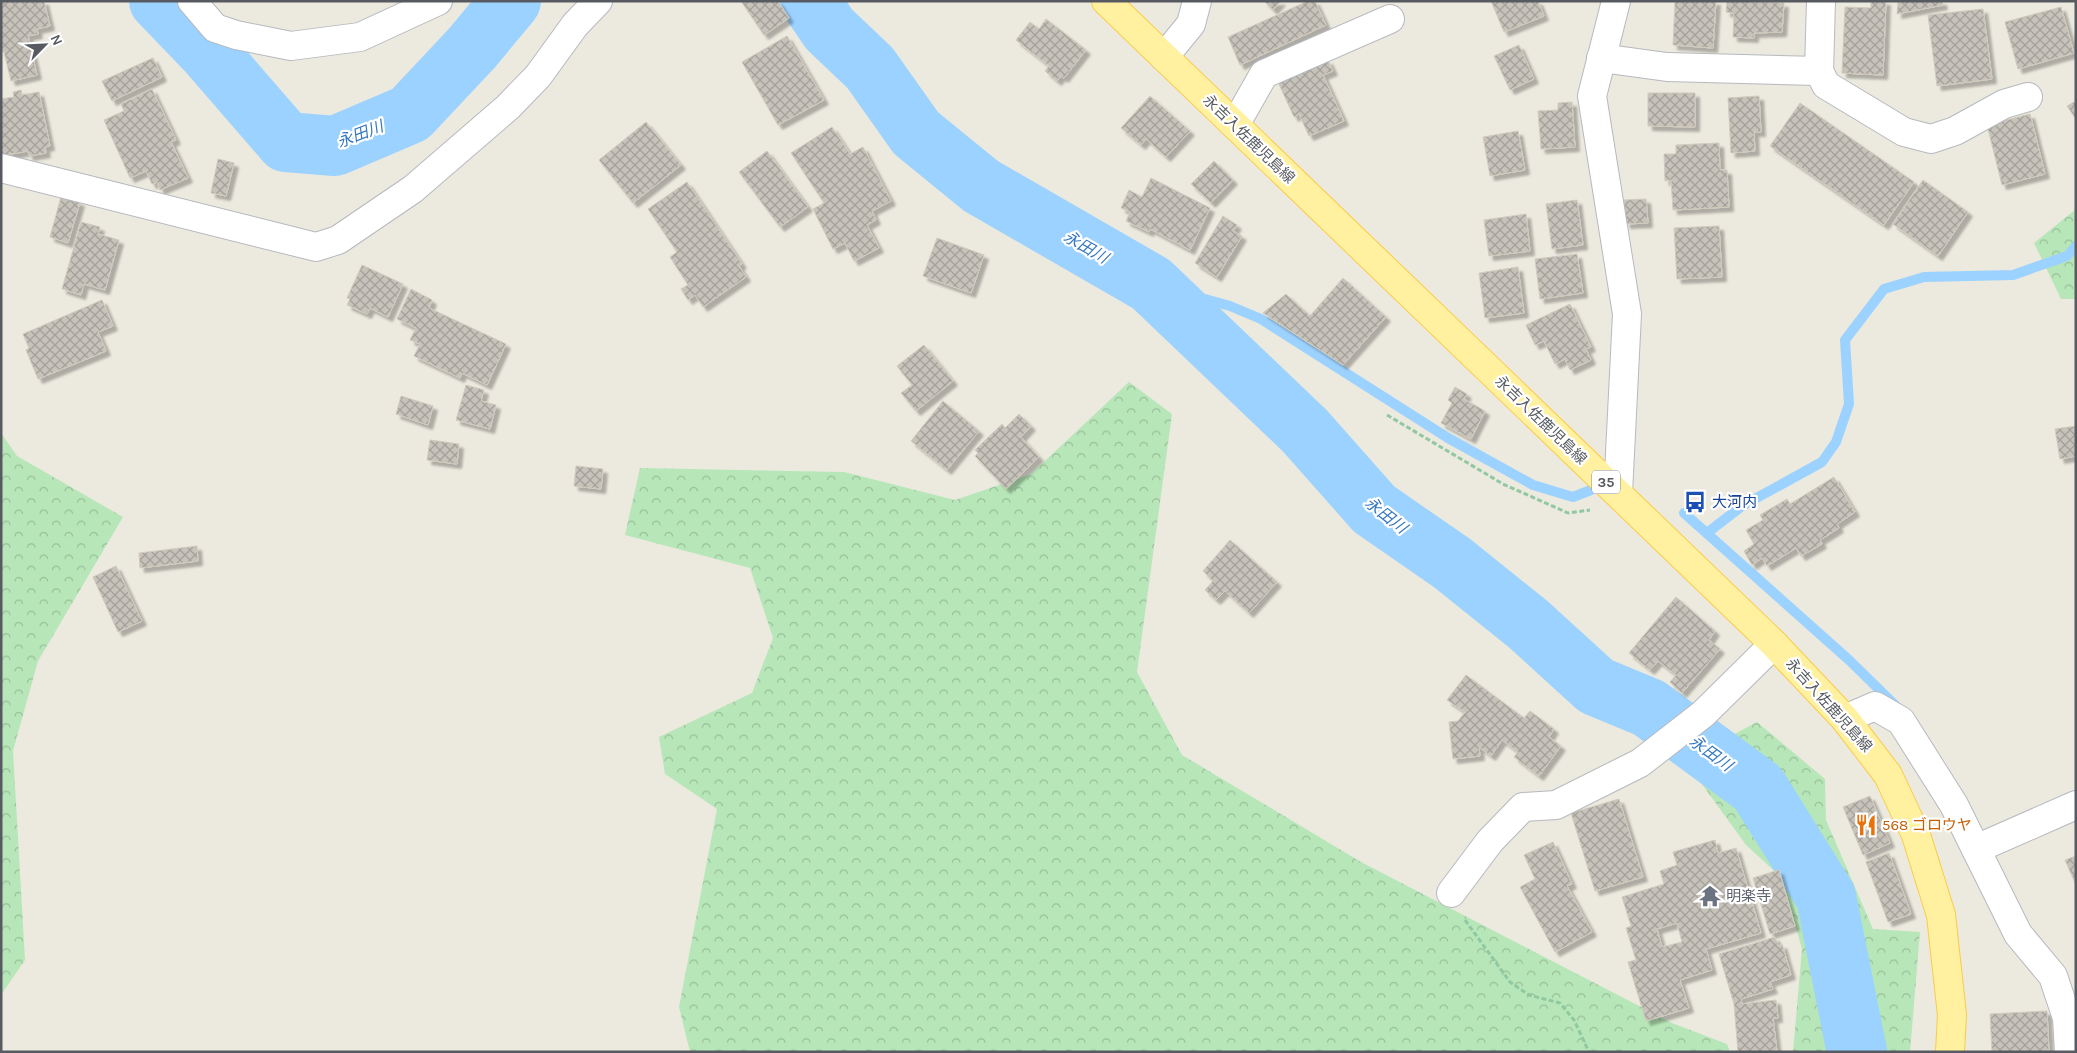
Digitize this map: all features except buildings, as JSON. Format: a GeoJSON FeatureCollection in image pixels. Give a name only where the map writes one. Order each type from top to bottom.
{"type":"FeatureCollection","features":[{"type":"Feature","properties":{"kind":"main road","name":"永吉入佐鹿児島線"},"geometry":{"type":"LineString","coordinates":[[1106,1],[1774,644],[1845,720],[1888,775],[1916,836],[1942,915],[1952,1015],[1950,1052]]}},
{"type":"Feature","properties":{"kind":"street"},"geometry":{"type":"LineString","coordinates":[[192,1],[215,28],[236,36],[291,46],[360,37],[438,1]]}},
{"type":"Feature","properties":{"kind":"street"},"geometry":{"type":"LineString","coordinates":[[1,168],[316,247],[338,240],[414,189],[508,107],[538,76],[575,25],[598,1]]}},
{"type":"Feature","properties":{"kind":"street"},"geometry":{"type":"LineString","coordinates":[[1164,57],[1191,24],[1197,1]]}},
{"type":"Feature","properties":{"kind":"street"},"geometry":{"type":"LineString","coordinates":[[1616,1],[1592,96],[1627,314],[1618,493]]}},
{"type":"Feature","properties":{"kind":"street"},"geometry":{"type":"LineString","coordinates":[[1821,1],[1818,70],[1826,85],[1904,132],[1931,139],[1954,131],[2004,104],[2028,97]]}},
{"type":"Feature","properties":{"kind":"street"},"geometry":{"type":"LineString","coordinates":[[1235,125],[1264,74],[1390,19]]}},
{"type":"Feature","properties":{"kind":"street"},"geometry":{"type":"LineString","coordinates":[[1601,58],[1667,67],[1818,70]]}},
{"type":"Feature","properties":{"kind":"street"},"geometry":{"type":"LineString","coordinates":[[1451,893],[1490,841],[1523,807],[1556,804],[1640,763],[1702,714],[1774,644]]}},
{"type":"Feature","properties":{"kind":"street"},"geometry":{"type":"LineString","coordinates":[[1845,720],[1875,706],[1901,721],[1954,805],[2018,934],[2053,976],[2067,1018],[2069,1052]]}},
{"type":"Feature","properties":{"kind":"street"},"geometry":{"type":"LineString","coordinates":[[1976,849],[2076,805]]}},
{"type":"Feature","properties":{"kind":"path"},"geometry":{"type":"LineString","coordinates":[[1388,415],[1503,484],[1568,513],[1595,509],[1618,493]]}},
{"type":"Feature","properties":{"kind":"path"},"geometry":{"type":"LineString","coordinates":[[1451,893],[1469,927],[1510,982],[1529,995],[1560,1003],[1574,1020],[1589,1052]]}},
{"type":"Feature","properties":{"kind":"green space"},"geometry":{"type":"Polygon","coordinates":[[[2076,209],[2076,299],[2061,299],[2034,243],[2076,209]]]}},
{"type":"Feature","properties":{"kind":"green space"},"geometry":{"type":"Polygon","coordinates":[[[1129,382],[1172,414],[1137,672],[1182,755],[1361,862],[1672,1023],[1727,1044],[1730,1052],[690,1052],[679,1007],[717,809],[665,774],[659,737],[752,693],[773,638],[750,568],[625,535],[640,468],[844,472],[955,500],[1031,474],[1129,382]]]}},
{"type":"Feature","properties":{"kind":"green space"},"geometry":{"type":"Polygon","coordinates":[[[1,433],[17,456],[123,517],[38,661],[13,751],[25,960],[1,995],[1,433]]]}},
{"type":"Feature","properties":{"kind":"green space"},"geometry":{"type":"Polygon","coordinates":[[[1757,722],[1825,779],[1826,820],[1873,929],[1920,932],[1910,1052],[1793,1052],[1802,949],[1782,878],[1746,845],[1696,776],[1707,749],[1757,722]]]}},
{"type":"Feature","properties":{"kind":"waterway","name":"永田川"},"geometry":{"type":"LineString","coordinates":[[159,1],[209,53],[286,142],[335,146],[410,114],[472,48],[511,1]]}},
{"type":"Feature","properties":{"kind":"waterway","name":"永田川"},"geometry":{"type":"LineString","coordinates":[[810,1],[829,29],[870,68],[916,133],[981,186],[1151,284],[1305,431],[1374,509],[1452,563],[1528,624],[1596,686],[1649,708],[1758,788],[1826,897],[1857,1052]]}},
{"type":"Feature","properties":{"kind":"waterway"},"geometry":{"type":"LineString","coordinates":[[1707,533],[1742,506],[1822,462],[1836,442],[1849,404],[1845,340],[1884,289],[1924,277],[2013,275],[2067,256],[2076,246]]}},
{"type":"Feature","properties":{"kind":"waterway"},"geometry":{"type":"LineString","coordinates":[[1151,284],[1230,306],[1261,319],[1448,438],[1533,485],[1573,497],[1591,490]]}},
{"type":"Feature","properties":{"kind":"waterway"},"geometry":{"type":"LineString","coordinates":[[1684,513],[1849,660],[1896,706]]}},
{"type":"Feature","properties":{"kind":"place","name":"大河内"},"geometry":{"type":"Point","coordinates":[1695,502]}},
{"type":"Feature","properties":{"kind":"place","name":"568 ゴロウヤ"},"geometry":{"type":"Point","coordinates":[1866,825]}},
{"type":"Feature","properties":{"kind":"place","name":"明楽寺"},"geometry":{"type":"Point","coordinates":[1710,896]}}]}
